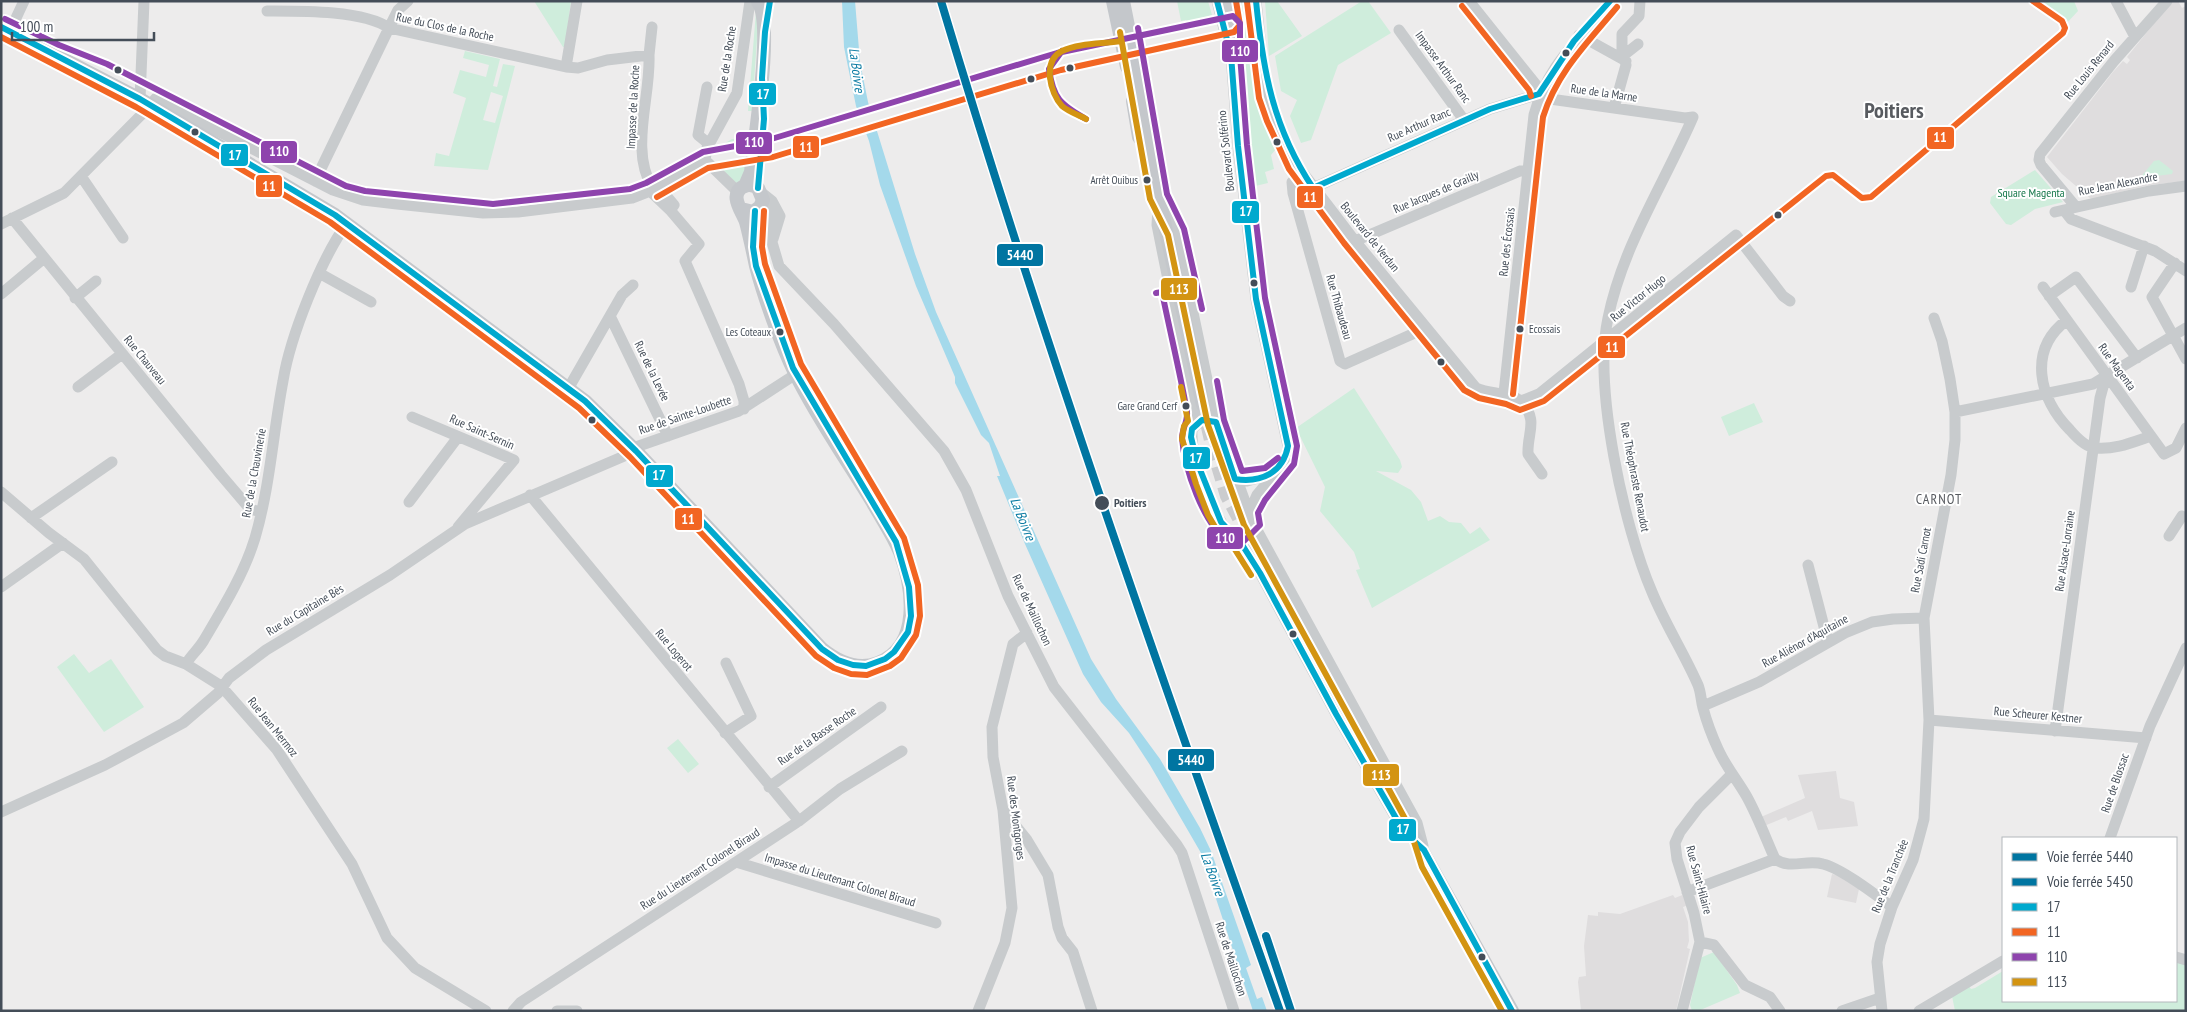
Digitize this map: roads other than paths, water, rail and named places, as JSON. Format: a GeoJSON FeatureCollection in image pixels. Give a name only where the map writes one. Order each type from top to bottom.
{"type":"FeatureCollection","features":[{"type":"Feature","properties":{"kind":"main road"},"geometry":{"type":"LineString","coordinates":[[1113,1],[1140,137],[1149,151]]}},
{"type":"Feature","properties":{"kind":"main road"},"geometry":{"type":"LineString","coordinates":[[1123,1],[1149,132],[1149,151],[1203,404]]}},
{"type":"Feature","properties":{"kind":"main road"},"geometry":{"type":"LineString","coordinates":[[6,29],[146,98],[166,116],[270,175],[347,223],[585,401],[635,450],[822,650],[838,660],[853,665],[866,666],[877,663],[894,652],[908,632],[911,600],[906,571],[893,537],[796,374],[764,291],[753,247],[751,198],[764,119],[762,78],[764,32],[760,2]]}},
{"type":"Feature","properties":{"kind":"main road"},"geometry":{"type":"LineString","coordinates":[[1331,688],[1424,850],[1512,1011]]}},
{"type":"Feature","properties":{"kind":"street"},"geometry":{"type":"LineString","coordinates":[[6,29],[24,1]]}},
{"type":"Feature","properties":{"kind":"street"},"geometry":{"type":"LineString","coordinates":[[6,221],[64,193],[81,176],[146,98],[144,1]]}},
{"type":"Feature","properties":{"kind":"street"},"geometry":{"type":"LineString","coordinates":[[267,11],[301,6],[378,21],[388,28],[395,6],[408,1]]}},
{"type":"Feature","properties":{"kind":"street"},"geometry":{"type":"LineString","coordinates":[[566,67],[577,1]]}},
{"type":"Feature","properties":{"kind":"street","name":"Boulevard Solférino"},"geometry":{"type":"LineString","coordinates":[[1217,1],[1231,56]]}},
{"type":"Feature","properties":{"kind":"street","name":"Boulevard Solférino"},"geometry":{"type":"LineString","coordinates":[[1227,1],[1231,24],[1231,56],[1238,146],[1256,299],[1288,446],[1286,460],[1272,474],[1257,495],[1250,517]]}},
{"type":"Feature","properties":{"kind":"street","name":"Boulevard de Verdun"},"geometry":{"type":"LineString","coordinates":[[1256,1],[1264,74],[1275,117],[1302,173],[1470,384],[1483,391],[1504,393]]}},
{"type":"Feature","properties":{"kind":"street"},"geometry":{"type":"LineString","coordinates":[[1469,1],[1537,86],[1540,94]]}},
{"type":"Feature","properties":{"kind":"street","name":"Rue des Écossais"},"geometry":{"type":"LineString","coordinates":[[1504,393],[1534,115],[1540,94],[1548,78],[1579,36],[1610,1]]}},
{"type":"Feature","properties":{"kind":"street"},"geometry":{"type":"LineString","coordinates":[[1614,108],[1625,58],[1622,34],[1639,16],[1640,1]]}},
{"type":"Feature","properties":{"kind":"street"},"geometry":{"type":"LineString","coordinates":[[2116,1],[2135,37]]}},
{"type":"Feature","properties":{"kind":"street","name":"Rue Louis Renard"},"geometry":{"type":"LineString","coordinates":[[2076,207],[2039,160],[2041,152],[2166,1]]}},
{"type":"Feature","properties":{"kind":"street","name":"Rue de la Roche"},"geometry":{"type":"LineString","coordinates":[[705,160],[709,144],[737,93],[760,2]]}},
{"type":"Feature","properties":{"kind":"street","name":"Impasse de la Roche"},"geometry":{"type":"LineString","coordinates":[[652,27],[643,148],[647,176],[654,189]]}},
{"type":"Feature","properties":{"kind":"street","name":"Rue du Clos de la Roche"},"geometry":{"type":"LineString","coordinates":[[315,181],[388,28],[566,67]]}},
{"type":"Feature","properties":{"kind":"street","name":"Impasse Arthur Ranc"},"geometry":{"type":"LineString","coordinates":[[1399,30],[1464,120]]}},
{"type":"Feature","properties":{"kind":"street"},"geometry":{"type":"LineString","coordinates":[[1579,36],[1625,58]]}},
{"type":"Feature","properties":{"kind":"street"},"geometry":{"type":"LineString","coordinates":[[1625,58],[1638,44]]}},
{"type":"Feature","properties":{"kind":"street","name":"Impasse de la Roche"},"geometry":{"type":"LineString","coordinates":[[566,67],[578,68],[607,60],[649,55]]}},
{"type":"Feature","properties":{"kind":"street","name":"Rue de la Roche"},"geometry":{"type":"LineString","coordinates":[[707,87],[698,135],[709,144]]}},
{"type":"Feature","properties":{"kind":"street","name":"Rue de la Marne"},"geometry":{"type":"LineString","coordinates":[[1540,94],[1550,99],[1685,118],[1693,117]]}},
{"type":"Feature","properties":{"kind":"street","name":"Rue Arthur Ranc"},"geometry":{"type":"LineString","coordinates":[[1313,188],[1490,108],[1540,94]]}},
{"type":"Feature","properties":{"kind":"street"},"geometry":{"type":"LineString","coordinates":[[146,98],[315,181],[343,194],[363,200],[492,214],[622,200],[654,189],[705,160],[751,198]]}},
{"type":"Feature","properties":{"kind":"street","name":"Rue Théophraste Renaudot"},"geometry":{"type":"LineString","coordinates":[[1693,117],[1678,153],[1632,240],[1613,296],[1604,357],[1609,419],[1621,491],[1635,546],[1652,592],[1699,687],[1709,727],[1732,774],[1747,797],[1775,859]]}},
{"type":"Feature","properties":{"kind":"street","name":"Rue Jacques de Grailly"},"geometry":{"type":"LineString","coordinates":[[1355,241],[1520,171],[1528,170]]}},
{"type":"Feature","properties":{"kind":"street","name":"Rue Thibaudeau"},"geometry":{"type":"LineString","coordinates":[[1302,173],[1292,182],[1293,193],[1340,361],[1345,364],[1426,328]]}},
{"type":"Feature","properties":{"kind":"street"},"geometry":{"type":"LineString","coordinates":[[81,176],[123,238]]}},
{"type":"Feature","properties":{"kind":"street","name":"Rue Jean Alexandre"},"geometry":{"type":"LineString","coordinates":[[2144,246],[2071,219],[2060,211],[2149,191],[2186,186]]}},
{"type":"Feature","properties":{"kind":"street"},"geometry":{"type":"LineString","coordinates":[[654,189],[674,205],[670,210],[699,244],[684,261],[739,384],[744,401],[744,409]]}},
{"type":"Feature","properties":{"kind":"street"},"geometry":{"type":"LineString","coordinates":[[1159,197],[1176,232],[1216,422],[1250,517],[1417,823],[1424,850]]}},
{"type":"Feature","properties":{"kind":"street"},"geometry":{"type":"LineString","coordinates":[[1159,197],[1157,225],[1197,423]]}},
{"type":"Feature","properties":{"kind":"street","name":"Rue de Maillochon"},"geometry":{"type":"LineString","coordinates":[[751,198],[772,216],[769,232],[776,260],[782,271],[834,324],[947,456],[974,507],[1008,596],[1054,687],[1182,853],[1234,1011]]}},
{"type":"Feature","properties":{"kind":"street","name":"Rue Chauveau"},"geometry":{"type":"LineString","coordinates":[[6,221],[43,259],[250,509],[262,512]]}},
{"type":"Feature","properties":{"kind":"street","name":"Rue de la Chauvinerie"},"geometry":{"type":"LineString","coordinates":[[186,664],[203,642],[228,599],[254,541],[262,512],[283,378],[294,341],[319,273],[347,223]]}},
{"type":"Feature","properties":{"kind":"street","name":"Rue Victor Hugo"},"geometry":{"type":"LineString","coordinates":[[1520,401],[1539,394],[1736,236],[1783,296],[1790,301]]}},
{"type":"Feature","properties":{"kind":"street"},"geometry":{"type":"LineString","coordinates":[[2131,287],[2144,246],[2186,271]]}},
{"type":"Feature","properties":{"kind":"street"},"geometry":{"type":"LineString","coordinates":[[1,294],[43,259]]}},
{"type":"Feature","properties":{"kind":"street"},"geometry":{"type":"LineString","coordinates":[[2175,263],[2152,297],[2186,359]]}},
{"type":"Feature","properties":{"kind":"street"},"geometry":{"type":"LineString","coordinates":[[319,273],[371,302]]}},
{"type":"Feature","properties":{"kind":"street","name":"Rue Magenta"},"geometry":{"type":"LineString","coordinates":[[2136,358],[2076,277],[2046,292],[2164,454],[2176,448],[2186,428]]}},
{"type":"Feature","properties":{"kind":"street"},"geometry":{"type":"LineString","coordinates":[[75,298],[96,281]]}},
{"type":"Feature","properties":{"kind":"street"},"geometry":{"type":"LineString","coordinates":[[568,388],[611,318],[622,295],[633,285]]}},
{"type":"Feature","properties":{"kind":"street","name":"Rue de la Levée"},"geometry":{"type":"LineString","coordinates":[[611,318],[668,436]]}},
{"type":"Feature","properties":{"kind":"street","name":"Rue Sadi Carnot"},"geometry":{"type":"LineString","coordinates":[[1929,720],[1924,618],[1951,475],[1955,440],[1955,412],[1947,360],[1934,318]]}},
{"type":"Feature","properties":{"kind":"street"},"geometry":{"type":"LineString","coordinates":[[2067,320],[2051,335],[2042,353],[2041,362],[2046,393],[2056,416],[2073,433],[2093,448],[2114,448],[2151,436]]}},
{"type":"Feature","properties":{"kind":"street"},"geometry":{"type":"LineString","coordinates":[[1955,412],[2093,384],[2186,328]]}},
{"type":"Feature","properties":{"kind":"street"},"geometry":{"type":"LineString","coordinates":[[78,387],[122,354]]}},
{"type":"Feature","properties":{"kind":"street","name":"Rue de Sainte-Loubette"},"geometry":{"type":"LineString","coordinates":[[635,450],[744,409],[750,402],[796,374]]}},
{"type":"Feature","properties":{"kind":"street","name":"Rue Alsace-Lorraine"},"geometry":{"type":"LineString","coordinates":[[2055,730],[2101,388],[2106,376]]}},
{"type":"Feature","properties":{"kind":"street"},"geometry":{"type":"LineString","coordinates":[[1504,393],[1520,401],[1529,412],[1532,433],[1528,454],[1542,474]]}},
{"type":"Feature","properties":{"kind":"street"},"geometry":{"type":"LineString","coordinates":[[1529,412],[1539,394]]}},
{"type":"Feature","properties":{"kind":"street","name":"Rue Saint-Sernin"},"geometry":{"type":"LineString","coordinates":[[412,416],[514,460],[456,531]]}},
{"type":"Feature","properties":{"kind":"street"},"geometry":{"type":"LineString","coordinates":[[1216,422],[1208,419],[1197,423],[1192,429],[1191,437],[1204,482],[1221,522],[1234,534],[1260,573],[1336,714],[1404,832],[1424,850]]}},
{"type":"Feature","properties":{"kind":"street"},"geometry":{"type":"LineString","coordinates":[[409,502],[458,437]]}},
{"type":"Feature","properties":{"kind":"street","name":"Rue du Capitaine Bès"},"geometry":{"type":"LineString","coordinates":[[1,812],[105,766],[183,723],[218,693],[221,686],[229,678],[266,650],[390,575],[456,531],[530,495],[635,450]]}},
{"type":"Feature","properties":{"kind":"street"},"geometry":{"type":"LineString","coordinates":[[31,518],[112,462]]}},
{"type":"Feature","properties":{"kind":"street"},"geometry":{"type":"LineString","coordinates":[[1235,479],[1247,481],[1272,474]]}},
{"type":"Feature","properties":{"kind":"street","name":"Rue Jean Mermoz"},"geometry":{"type":"LineString","coordinates":[[1,492],[31,518],[84,558],[157,650],[165,656],[186,664],[221,686],[277,750],[313,804],[352,864],[387,938],[415,968],[486,1011]]}},
{"type":"Feature","properties":{"kind":"street","name":"Rue Logerot"},"geometry":{"type":"LineString","coordinates":[[530,495],[798,821]]}},
{"type":"Feature","properties":{"kind":"street"},"geometry":{"type":"LineString","coordinates":[[2169,536],[2182,516]]}},
{"type":"Feature","properties":{"kind":"street"},"geometry":{"type":"LineString","coordinates":[[1234,534],[1245,531],[1250,517]]}},
{"type":"Feature","properties":{"kind":"street"},"geometry":{"type":"LineString","coordinates":[[1,587],[63,543]]}},
{"type":"Feature","properties":{"kind":"street"},"geometry":{"type":"LineString","coordinates":[[1808,565],[1828,642]]}},
{"type":"Feature","properties":{"kind":"street","name":"Rue Aliénor d'Aquitaine"},"geometry":{"type":"LineString","coordinates":[[1703,706],[1758,682],[1828,642],[1872,622],[1893,618],[1924,618]]}},
{"type":"Feature","properties":{"kind":"street","name":"Rue des Montgorges"},"geometry":{"type":"LineString","coordinates":[[978,1011],[1005,943],[1011,921],[1012,908],[1003,810],[993,757],[992,727],[1013,644],[1026,633]]}},
{"type":"Feature","properties":{"kind":"street","name":"Rue de Blossac"},"geometry":{"type":"LineString","coordinates":[[2110,837],[2146,738],[2186,648]]}},
{"type":"Feature","properties":{"kind":"street"},"geometry":{"type":"LineString","coordinates":[[725,734],[751,716],[726,662]]}},
{"type":"Feature","properties":{"kind":"street","name":"Rue de la Basse Roche"},"geometry":{"type":"LineString","coordinates":[[769,787],[881,707]]}},
{"type":"Feature","properties":{"kind":"street","name":"Rue Scheurer Kestner"},"geometry":{"type":"LineString","coordinates":[[1929,720],[2146,738]]}},
{"type":"Feature","properties":{"kind":"street","name":"Rue de la Tranchée"},"geometry":{"type":"LineString","coordinates":[[1882,1011],[1877,962],[1885,926],[1913,860],[1924,819],[1929,720]]}},
{"type":"Feature","properties":{"kind":"street","name":"Rue du Lieutenant Colonel Biraud"},"geometry":{"type":"LineString","coordinates":[[515,1010],[798,821],[840,789],[902,750]]}},
{"type":"Feature","properties":{"kind":"street","name":"Rue Saint-Hilaire"},"geometry":{"type":"LineString","coordinates":[[1682,1011],[1700,942],[1675,847],[1677,838],[1699,807],[1732,774]]}},
{"type":"Feature","properties":{"kind":"street"},"geometry":{"type":"LineString","coordinates":[[1003,810],[1027,840],[1048,875],[1058,927],[1062,938],[1073,952],[1092,1011]]}},
{"type":"Feature","properties":{"kind":"street"},"geometry":{"type":"LineString","coordinates":[[1687,892],[1775,859],[1782,864],[1815,863],[1828,866],[1892,907]]}},
{"type":"Feature","properties":{"kind":"street","name":"Impasse du Lieutenant Colonel Biraud"},"geometry":{"type":"LineString","coordinates":[[736,862],[936,923]]}},
{"type":"Feature","properties":{"kind":"street"},"geometry":{"type":"LineString","coordinates":[[1700,942],[1714,945],[1745,986],[1770,997],[1780,1011]]}},
{"type":"Feature","properties":{"kind":"street"},"geometry":{"type":"LineString","coordinates":[[1920,1011],[2002,962]]}},
{"type":"Feature","properties":{"kind":"street"},"geometry":{"type":"LineString","coordinates":[[1842,1011],[1880,998]]}},
{"type":"Feature","properties":{"kind":"street"},"geometry":{"type":"LineString","coordinates":[[557,1011],[577,1011]]}},
{"type":"Feature","properties":{"kind":"water","name":"La Boivre"},"geometry":{"type":"Polygon","coordinates":[[[842,1],[855,1],[860,62],[868,102],[915,254],[936,312],[1091,659],[1116,699],[1160,759],[1200,828],[1211,851],[1251,965],[1246,968],[1257,999],[1262,997],[1267,1011],[1253,1011],[1201,853],[1150,765],[1129,733],[1101,702],[1083,674],[997,476],[1000,476],[989,443],[981,435],[955,383],[955,377],[916,286],[880,185],[869,141],[856,106],[844,47],[842,1]]]}},
{"type":"Feature","properties":{"kind":"tunnel"},"geometry":{"type":"LineString","coordinates":[[1203,405],[1213,449],[1227,496],[1331,688]]}},
{"type":"Feature","properties":{"kind":"rail line","name":"5440"},"geometry":{"type":"LineString","coordinates":[[941,1],[1020,256],[1104,508],[1280,1011]]}},
{"type":"Feature","properties":{"kind":"rail line","name":"5450"},"geometry":{"type":"LineString","coordinates":[[1266,936],[1291,1011]]}},
{"type":"Feature","properties":{"kind":"place","name":"Arrêt Ouibus"},"geometry":{"type":"Point","coordinates":[1147,180]}},
{"type":"Feature","properties":{"kind":"place","name":"Ecossais"},"geometry":{"type":"Point","coordinates":[1520,329]}},
{"type":"Feature","properties":{"kind":"place","name":"Les Coteaux"},"geometry":{"type":"Point","coordinates":[780,332]}},
{"type":"Feature","properties":{"kind":"place","name":"Gare Grand Cerf"},"geometry":{"type":"Point","coordinates":[1186,406]}},
{"type":"Feature","properties":{"kind":"place","name":"Poitiers"},"geometry":{"type":"Point","coordinates":[1102,503]}},
{"type":"Feature","properties":{"kind":"district","name":"Poitiers"},"geometry":{"type":"Point","coordinates":[1894,110]}},
{"type":"Feature","properties":{"kind":"district","name":"CARNOT"},"geometry":{"type":"Point","coordinates":[1939,499]}},
{"type":"Feature","properties":{"kind":"park label","name":"Square Magenta"},"geometry":{"type":"Point","coordinates":[2031,193]}}]}
